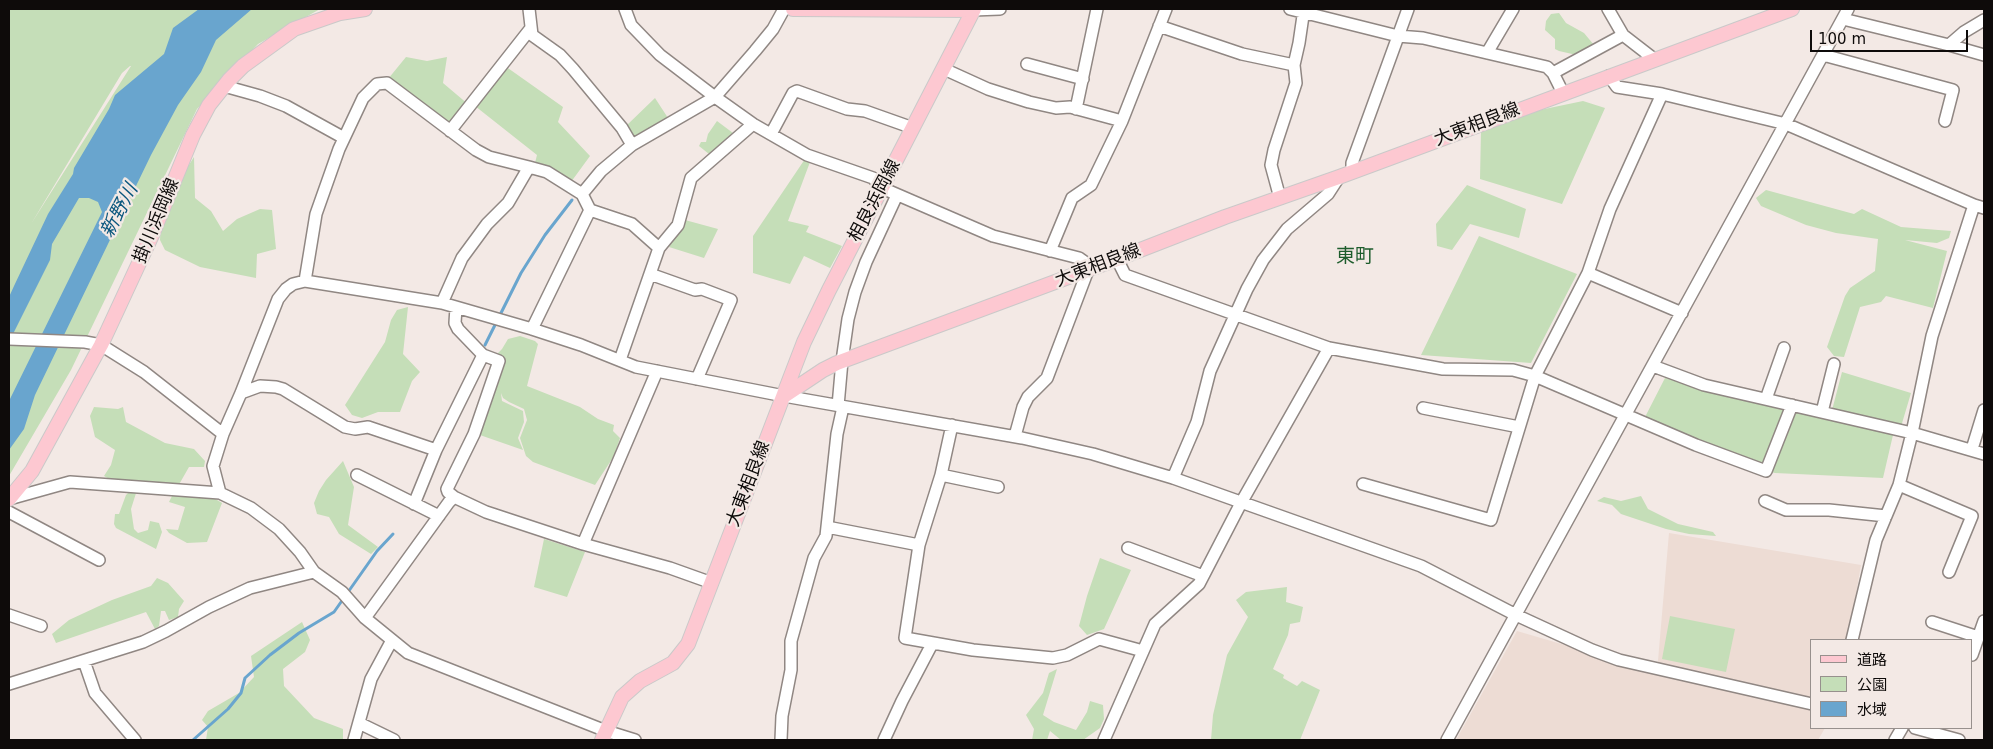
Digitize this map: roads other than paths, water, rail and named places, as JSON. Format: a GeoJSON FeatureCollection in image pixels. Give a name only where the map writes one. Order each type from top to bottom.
{"type":"FeatureCollection","features":[{"type":"Feature","properties":{"kind":"main road","name":"掛川浜岡線"},"geometry":{"type":"LineString","coordinates":[[9,499],[32,471],[101,346],[152,235],[193,136],[209,105],[224,86],[254,57],[294,29],[340,13],[365,9]]}},
{"type":"Feature","properties":{"kind":"main road"},"geometry":{"type":"LineString","coordinates":[[793,9],[974,10]]}},
{"type":"Feature","properties":{"kind":"main road","name":"大東相良線"},"geometry":{"type":"LineString","coordinates":[[604,736],[622,697],[640,680],[673,663],[688,644],[784,396],[822,370],[1116,260],[1225,217],[1345,175],[1792,9]]}},
{"type":"Feature","properties":{"kind":"main road","name":"相良浜岡線"},"geometry":{"type":"LineString","coordinates":[[784,396],[804,342],[829,290],[974,10]]}},
{"type":"Feature","properties":{"kind":"street"},"geometry":{"type":"LineString","coordinates":[[530,9],[532,34],[560,55],[573,69],[622,128],[632,145]]}},
{"type":"Feature","properties":{"kind":"street"},"geometry":{"type":"LineString","coordinates":[[626,9],[631,26],[660,55],[753,124],[807,155],[873,178],[882,188],[993,236],[1079,258],[1090,269],[1047,378],[1025,402],[1015,436]]}},
{"type":"Feature","properties":{"kind":"street"},"geometry":{"type":"LineString","coordinates":[[582,194],[601,172],[632,145],[715,97],[755,51],[784,9]]}},
{"type":"Feature","properties":{"kind":"street"},"geometry":{"type":"LineString","coordinates":[[974,10],[1000,9]]}},
{"type":"Feature","properties":{"kind":"street"},"geometry":{"type":"LineString","coordinates":[[1076,109],[1097,9]]}},
{"type":"Feature","properties":{"kind":"street"},"geometry":{"type":"LineString","coordinates":[[1050,251],[1072,198],[1091,185],[1122,121],[1166,9]]}},
{"type":"Feature","properties":{"kind":"street"},"geometry":{"type":"LineString","coordinates":[[1290,9],[1303,10],[1398,36],[1423,38],[1547,66],[1563,93]]}},
{"type":"Feature","properties":{"kind":"street"},"geometry":{"type":"LineString","coordinates":[[1173,478],[1197,422],[1210,371],[1235,314],[1263,260],[1287,229],[1328,194],[1345,175],[1352,163],[1408,9]]}},
{"type":"Feature","properties":{"kind":"street"},"geometry":{"type":"LineString","coordinates":[[1487,53],[1513,9]]}},
{"type":"Feature","properties":{"kind":"street"},"geometry":{"type":"LineString","coordinates":[[1608,9],[1623,35],[1654,59]]}},
{"type":"Feature","properties":{"kind":"street"},"geometry":{"type":"LineString","coordinates":[[1280,198],[1271,165],[1296,82],[1294,65],[1303,10]]}},
{"type":"Feature","properties":{"kind":"street"},"geometry":{"type":"LineString","coordinates":[[1447,740],[1846,14],[1984,55]]}},
{"type":"Feature","properties":{"kind":"street"},"geometry":{"type":"LineString","coordinates":[[1949,45],[1964,32],[1984,20]]}},
{"type":"Feature","properties":{"kind":"street"},"geometry":{"type":"LineString","coordinates":[[1159,26],[1242,54],[1294,65]]}},
{"type":"Feature","properties":{"kind":"street"},"geometry":{"type":"LineString","coordinates":[[450,132],[532,28]]}},
{"type":"Feature","properties":{"kind":"street"},"geometry":{"type":"LineString","coordinates":[[1553,74],[1623,35]]}},
{"type":"Feature","properties":{"kind":"street"},"geometry":{"type":"LineString","coordinates":[[1823,55],[1953,90],[1945,121]]}},
{"type":"Feature","properties":{"kind":"street"},"geometry":{"type":"LineString","coordinates":[[1027,64],[1083,79]]}},
{"type":"Feature","properties":{"kind":"street"},"geometry":{"type":"LineString","coordinates":[[944,69],[988,89],[1029,102],[1056,108],[1076,109],[1122,121]]}},
{"type":"Feature","properties":{"kind":"street"},"geometry":{"type":"LineString","coordinates":[[1608,76],[1617,87],[1662,94],[1786,124],[1979,206],[1932,336],[1899,485],[1876,540],[1852,639]]}},
{"type":"Feature","properties":{"kind":"street"},"geometry":{"type":"LineString","coordinates":[[305,281],[316,214],[344,138],[363,98],[377,84],[387,84],[450,132],[489,157],[547,172],[582,194],[590,210],[632,224],[659,248]]}},
{"type":"Feature","properties":{"kind":"street"},"geometry":{"type":"LineString","coordinates":[[224,86],[260,96],[286,106],[344,138]]}},
{"type":"Feature","properties":{"kind":"street"},"geometry":{"type":"LineString","coordinates":[[771,134],[792,94],[797,91],[847,109],[865,110],[913,128]]}},
{"type":"Feature","properties":{"kind":"street"},"geometry":{"type":"LineString","coordinates":[[1363,484],[1491,520],[1535,376],[1588,273],[1610,208],[1662,94]]}},
{"type":"Feature","properties":{"kind":"street"},"geometry":{"type":"LineString","coordinates":[[620,360],[659,248],[678,224],[690,178],[753,124]]}},
{"type":"Feature","properties":{"kind":"street"},"geometry":{"type":"LineString","coordinates":[[442,303],[462,258],[487,224],[508,203],[529,168]]}},
{"type":"Feature","properties":{"kind":"street"},"geometry":{"type":"LineString","coordinates":[[781,740],[782,716],[791,670],[791,641],[814,558],[826,536],[838,434],[842,361],[848,319],[866,262],[897,194]]}},
{"type":"Feature","properties":{"kind":"street"},"geometry":{"type":"LineString","coordinates":[[532,329],[590,210]]}},
{"type":"Feature","properties":{"kind":"street"},"geometry":{"type":"LineString","coordinates":[[1116,260],[1125,275],[1330,348],[1443,369],[1513,370],[1535,376],[1696,445],[1766,471],[1792,406]]}},
{"type":"Feature","properties":{"kind":"street"},"geometry":{"type":"LineString","coordinates":[[1588,273],[1682,313]]}},
{"type":"Feature","properties":{"kind":"street"},"geometry":{"type":"LineString","coordinates":[[650,274],[695,290],[702,289],[731,300],[697,379]]}},
{"type":"Feature","properties":{"kind":"street"},"geometry":{"type":"LineString","coordinates":[[220,494],[213,466],[223,434],[278,299],[293,284],[305,281],[442,303],[532,329],[636,367],[784,396],[1015,436],[1093,454],[1173,478],[1422,566],[1516,615],[1592,650],[1619,660],[1810,704]]}},
{"type":"Feature","properties":{"kind":"street"},"geometry":{"type":"LineString","coordinates":[[456,308],[455,323],[458,328],[482,355],[499,361],[474,434],[447,489],[448,492],[454,497],[486,512],[583,544],[670,568],[712,582]]}},
{"type":"Feature","properties":{"kind":"street"},"geometry":{"type":"LineString","coordinates":[[9,339],[85,342],[101,346],[144,372],[223,434]]}},
{"type":"Feature","properties":{"kind":"street"},"geometry":{"type":"LineString","coordinates":[[1104,740],[1155,624],[1199,584],[1241,503],[1330,348]]}},
{"type":"Feature","properties":{"kind":"street"},"geometry":{"type":"LineString","coordinates":[[1766,399],[1784,348]]}},
{"type":"Feature","properties":{"kind":"street"},"geometry":{"type":"LineString","coordinates":[[414,504],[436,450],[482,355]]}},
{"type":"Feature","properties":{"kind":"street"},"geometry":{"type":"LineString","coordinates":[[1822,412],[1834,364]]}},
{"type":"Feature","properties":{"kind":"street"},"geometry":{"type":"LineString","coordinates":[[1653,366],[1701,384],[1912,433],[1984,454]]}},
{"type":"Feature","properties":{"kind":"street"},"geometry":{"type":"LineString","coordinates":[[583,544],[657,371]]}},
{"type":"Feature","properties":{"kind":"street"},"geometry":{"type":"LineString","coordinates":[[241,393],[260,386],[283,389],[345,427],[355,430],[368,427],[436,450]]}},
{"type":"Feature","properties":{"kind":"street"},"geometry":{"type":"LineString","coordinates":[[1423,408],[1519,427]]}},
{"type":"Feature","properties":{"kind":"street"},"geometry":{"type":"LineString","coordinates":[[1972,449],[1984,410]]}},
{"type":"Feature","properties":{"kind":"street"},"geometry":{"type":"LineString","coordinates":[[952,426],[941,475],[919,545],[905,638],[973,650],[1053,658],[1067,655],[1099,639],[1143,651]]}},
{"type":"Feature","properties":{"kind":"street"},"geometry":{"type":"LineString","coordinates":[[357,475],[439,516]]}},
{"type":"Feature","properties":{"kind":"street"},"geometry":{"type":"LineString","coordinates":[[941,475],[998,487]]}},
{"type":"Feature","properties":{"kind":"street"},"geometry":{"type":"LineString","coordinates":[[9,499],[70,482],[220,494],[251,508],[279,529],[300,552],[314,572],[346,596],[365,618],[408,653],[604,736],[635,740]]}},
{"type":"Feature","properties":{"kind":"street"},"geometry":{"type":"LineString","coordinates":[[1899,485],[1972,516],[1949,572]]}},
{"type":"Feature","properties":{"kind":"street"},"geometry":{"type":"LineString","coordinates":[[365,618],[454,497]]}},
{"type":"Feature","properties":{"kind":"street"},"geometry":{"type":"LineString","coordinates":[[1765,501],[1786,510],[1829,510],[1886,516]]}},
{"type":"Feature","properties":{"kind":"street"},"geometry":{"type":"LineString","coordinates":[[9,512],[99,560]]}},
{"type":"Feature","properties":{"kind":"street"},"geometry":{"type":"LineString","coordinates":[[827,527],[919,545]]}},
{"type":"Feature","properties":{"kind":"street"},"geometry":{"type":"LineString","coordinates":[[1128,548],[1204,576]]}},
{"type":"Feature","properties":{"kind":"street"},"geometry":{"type":"LineString","coordinates":[[9,684],[143,642],[209,607],[250,588],[314,572]]}},
{"type":"Feature","properties":{"kind":"street"},"geometry":{"type":"LineString","coordinates":[[9,615],[41,626]]}},
{"type":"Feature","properties":{"kind":"street"},"geometry":{"type":"LineString","coordinates":[[1973,652],[1984,621]]}},
{"type":"Feature","properties":{"kind":"street"},"geometry":{"type":"LineString","coordinates":[[1932,622],[1978,637]]}},
{"type":"Feature","properties":{"kind":"street"},"geometry":{"type":"LineString","coordinates":[[354,740],[371,679],[392,640]]}},
{"type":"Feature","properties":{"kind":"street"},"geometry":{"type":"LineString","coordinates":[[884,740],[932,644]]}},
{"type":"Feature","properties":{"kind":"street"},"geometry":{"type":"LineString","coordinates":[[84,660],[95,693],[135,740]]}},
{"type":"Feature","properties":{"kind":"street"},"geometry":{"type":"LineString","coordinates":[[359,723],[394,740]]}},
{"type":"Feature","properties":{"kind":"street"},"geometry":{"type":"LineString","coordinates":[[1895,740],[1901,729]]}},
{"type":"Feature","properties":{"kind":"street"},"geometry":{"type":"LineString","coordinates":[[1925,729],[1944,731],[1959,740]]}},
{"type":"Feature","properties":{"kind":"water","name":"新野川"},"geometry":{"type":"Polygon","coordinates":[[[199,9],[252,9],[216,40],[201,72],[178,105],[151,155],[35,395],[24,429],[9,450],[9,401],[102,212],[98,202],[89,198],[79,198],[52,244],[50,260],[9,342],[9,297],[48,214],[73,174],[74,168],[109,109],[115,95],[164,54],[173,28],[199,9]]]}},
{"type":"Feature","properties":{"kind":"waterway"},"geometry":{"type":"LineString","coordinates":[[485,345],[521,273],[545,235],[572,200]]}},
{"type":"Feature","properties":{"kind":"waterway"},"geometry":{"type":"LineString","coordinates":[[193,740],[228,709],[241,693],[245,678],[270,655],[299,633],[334,612],[377,551],[393,534]]}},
{"type":"Feature","properties":{"kind":"district","name":"東町"},"geometry":{"type":"Point","coordinates":[1355,257]}}]}
